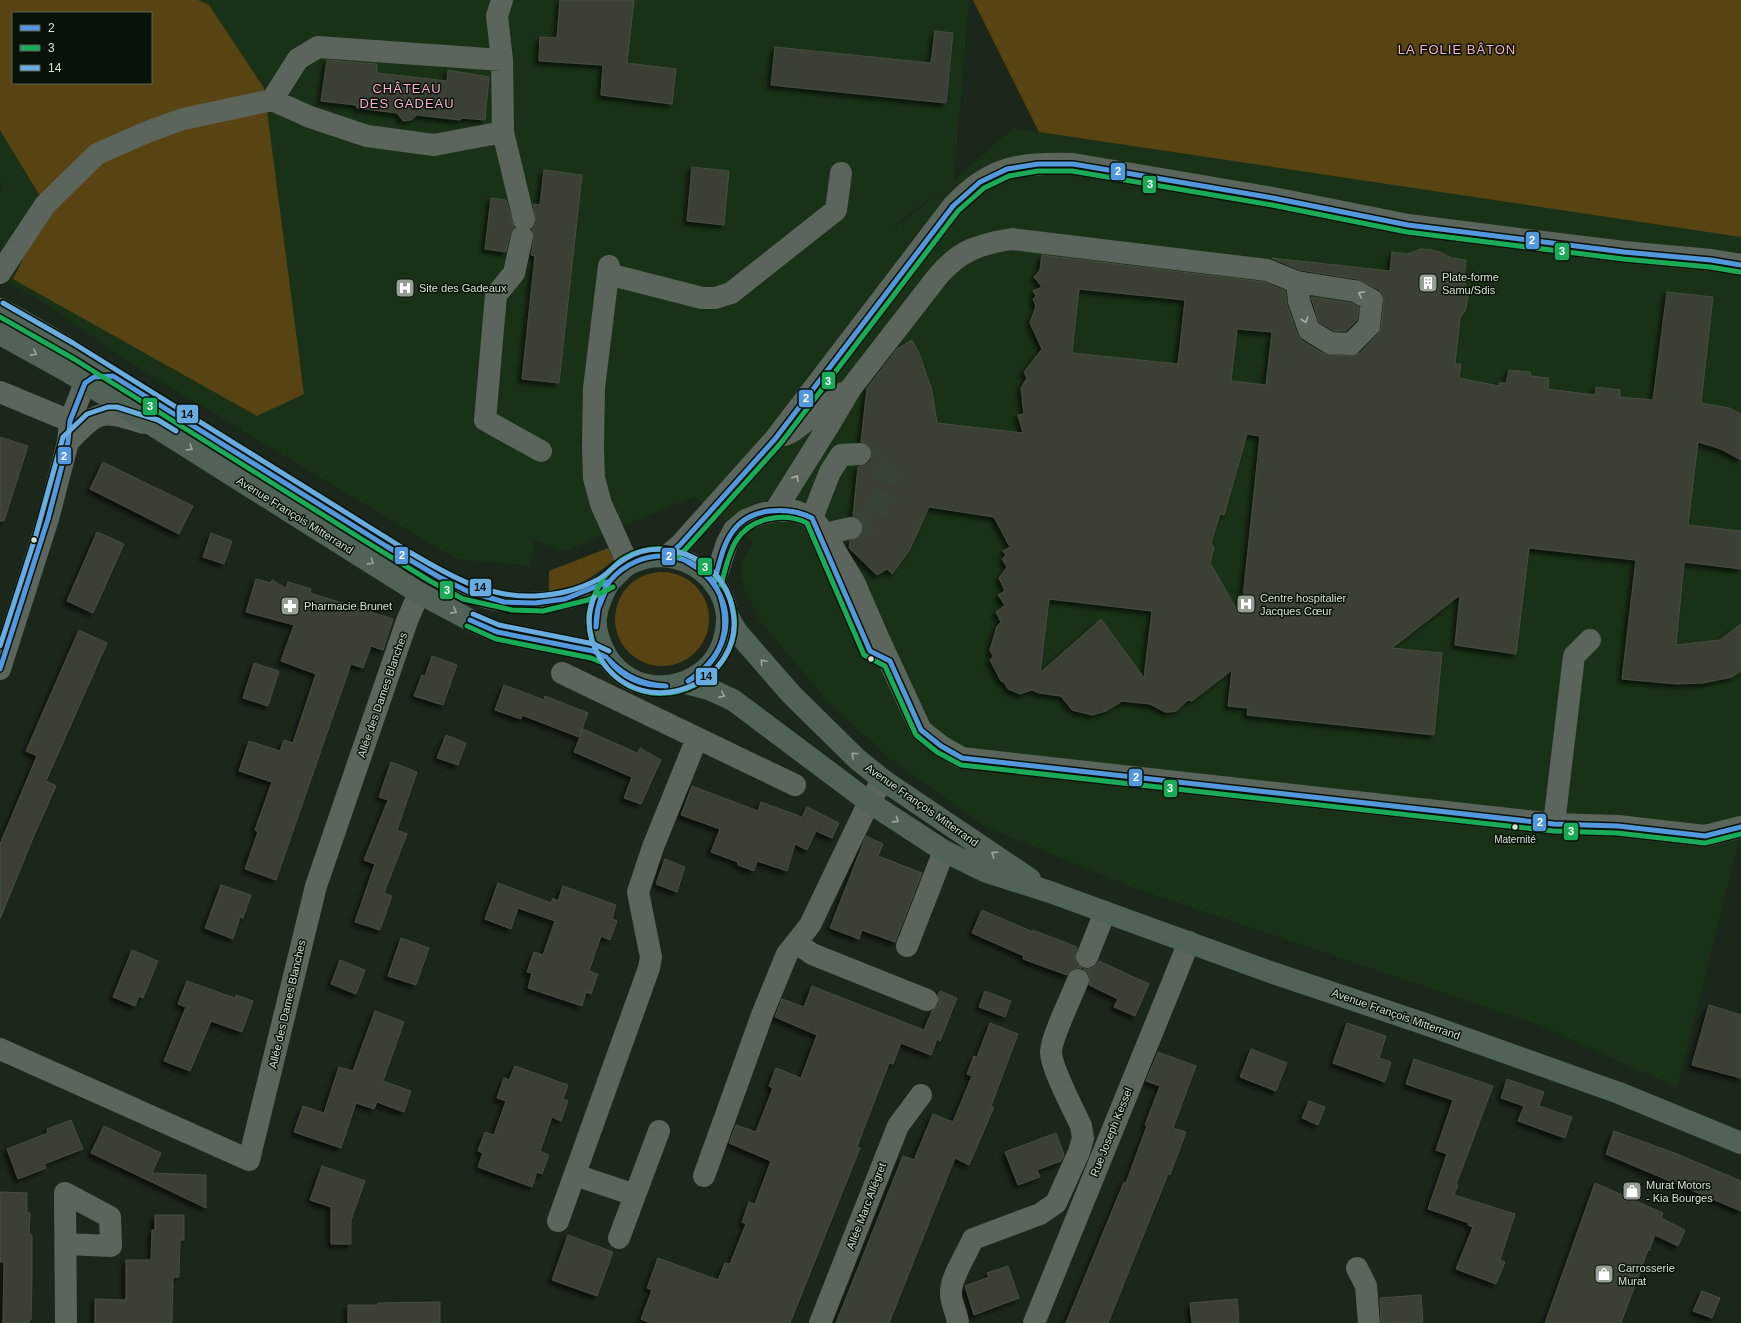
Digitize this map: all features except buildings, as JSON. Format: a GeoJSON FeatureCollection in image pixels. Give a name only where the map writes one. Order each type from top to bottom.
{"type":"FeatureCollection","features":[{"type":"Feature","properties":{"kind":"main road","name":"Avenue François Mitterrand"},"geometry":{"type":"LineString","coordinates":[[0,309],[78,353],[364,532],[434,575],[466,592],[513,603],[543,604],[586,593],[610,581]]}},
{"type":"Feature","properties":{"kind":"main road","name":"Avenue François Mitterrand"},"geometry":{"type":"LineString","coordinates":[[0,334],[67,371],[419,593],[472,621],[497,632],[593,651],[606,657]]}},
{"type":"Feature","properties":{"kind":"main road"},"geometry":{"type":"LineString","coordinates":[[667,556],[680,558],[692,564],[704,572],[714,583],[724,603],[727,615],[726,629],[722,647],[710,665],[686,683],[674,686],[655,686],[636,682],[619,671],[606,657],[598,638],[596,619],[600,599],[610,581],[628,564],[639,560],[667,556]]}},
{"type":"Feature","properties":{"kind":"main road","name":"Avenue François Mitterrand"},"geometry":{"type":"LineString","coordinates":[[727,615],[737,632],[791,694],[857,759],[883,780],[1050,892]]}},
{"type":"Feature","properties":{"kind":"main road","name":"Avenue François Mitterrand"},"geometry":{"type":"LineString","coordinates":[[686,683],[709,689],[732,700],[869,802],[944,851],[987,872],[1050,892],[1188,942],[1604,1087],[1645,1102],[1741,1143]]}},
{"type":"Feature","properties":{"kind":"street"},"geometry":{"type":"LineString","coordinates":[[502,0],[497,16],[502,60],[503,132],[523,228],[514,273],[496,295],[485,420],[541,452]]}},
{"type":"Feature","properties":{"kind":"street"},"geometry":{"type":"LineString","coordinates":[[272,100],[298,59],[318,47],[502,60]]}},
{"type":"Feature","properties":{"kind":"street"},"geometry":{"type":"LineString","coordinates":[[0,272],[45,205],[97,154],[147,132],[183,119],[272,100],[310,117],[367,136],[434,145],[503,132]]}},
{"type":"Feature","properties":{"kind":"street"},"geometry":{"type":"LineString","coordinates":[[667,556],[680,545],[775,439],[952,206],[965,193],[997,172],[1019,166],[1042,163],[1073,164],[1266,197],[1408,225],[1536,241],[1564,234],[1629,242],[1654,255],[1711,260],[1741,265]]}},
{"type":"Feature","properties":{"kind":"street"},"geometry":{"type":"LineString","coordinates":[[628,564],[601,504],[594,478],[594,388],[609,270],[702,298],[715,298],[731,293],[836,210],[840,173]]}},
{"type":"Feature","properties":{"kind":"street"},"geometry":{"type":"LineString","coordinates":[[776,511],[851,388],[949,262],[964,253],[987,243],[1012,239],[1267,270],[1297,282]]}},
{"type":"Feature","properties":{"kind":"street"},"geometry":{"type":"LineString","coordinates":[[0,669],[48,519],[69,432],[85,383],[94,376],[113,376]]}},
{"type":"Feature","properties":{"kind":"street"},"geometry":{"type":"LineString","coordinates":[[775,439],[793,431],[851,388]]}},
{"type":"Feature","properties":{"kind":"street"},"geometry":{"type":"LineString","coordinates":[[0,392],[69,432]]}},
{"type":"Feature","properties":{"kind":"street"},"geometry":{"type":"LineString","coordinates":[[69,432],[91,420],[108,414],[115,414],[156,427]]}},
{"type":"Feature","properties":{"kind":"street"},"geometry":{"type":"LineString","coordinates":[[860,454],[841,455],[830,472],[818,526],[870,651],[890,661],[921,730],[941,746],[962,758],[1554,824],[1618,826],[1705,836],[1741,827]]}},
{"type":"Feature","properties":{"kind":"street"},"geometry":{"type":"LineString","coordinates":[[714,583],[727,543],[734,530],[746,520],[761,514],[776,511],[794,511],[818,526],[851,528]]}},
{"type":"Feature","properties":{"kind":"street","name":"Allée des Dames Blanches"},"geometry":{"type":"LineString","coordinates":[[0,1048],[249,1160],[316,886],[407,621],[419,593]]}},
{"type":"Feature","properties":{"kind":"street"},"geometry":{"type":"LineString","coordinates":[[1554,824],[1574,656],[1590,640]]}},
{"type":"Feature","properties":{"kind":"street"},"geometry":{"type":"LineString","coordinates":[[562,673],[795,785]]}},
{"type":"Feature","properties":{"kind":"street"},"geometry":{"type":"LineString","coordinates":[[626,704],[636,682]]}},
{"type":"Feature","properties":{"kind":"street"},"geometry":{"type":"LineString","coordinates":[[558,1221],[649,968],[651,957],[648,935],[639,903],[638,892],[653,847],[697,738]]}},
{"type":"Feature","properties":{"kind":"street"},"geometry":{"type":"LineString","coordinates":[[704,1176],[762,1015],[787,954],[810,925],[869,802],[883,780]]}},
{"type":"Feature","properties":{"kind":"street"},"geometry":{"type":"LineString","coordinates":[[907,946],[944,851]]}},
{"type":"Feature","properties":{"kind":"street"},"geometry":{"type":"LineString","coordinates":[[1087,957],[1105,912]]}},
{"type":"Feature","properties":{"kind":"street","name":"Rue Joseph Kessel"},"geometry":{"type":"LineString","coordinates":[[1034,1323],[1188,942]]}},
{"type":"Feature","properties":{"kind":"street"},"geometry":{"type":"LineString","coordinates":[[796,944],[812,954],[927,1000]]}},
{"type":"Feature","properties":{"kind":"street"},"geometry":{"type":"LineString","coordinates":[[958,1323],[957,1313],[950,1293],[973,1240],[1040,1214],[1056,1203],[1083,1138],[1081,1126],[1053,1064],[1051,1052],[1054,1040],[1078,980]]}},
{"type":"Feature","properties":{"kind":"street","name":"Allée Marc Allégret"},"geometry":{"type":"LineString","coordinates":[[820,1323],[898,1126],[921,1095]]}},
{"type":"Feature","properties":{"kind":"street"},"geometry":{"type":"LineString","coordinates":[[619,1238],[659,1131]]}},
{"type":"Feature","properties":{"kind":"street"},"geometry":{"type":"LineString","coordinates":[[575,1175],[635,1195]]}},
{"type":"Feature","properties":{"kind":"street"},"geometry":{"type":"LineString","coordinates":[[66,1244],[66,1323]]}},
{"type":"Feature","properties":{"kind":"street"},"geometry":{"type":"LineString","coordinates":[[1357,1268],[1366,1286],[1369,1323]]}},
{"type":"Feature","properties":{"kind":"shaded area","name":"Centre hospitalier Jacques Cœur"},"geometry":{"type":"Polygon","coordinates":[[[0,0],[969,0],[954,180],[1013,128],[1741,232],[1741,841],[1739,841],[1677,1088],[1539,1025],[1133,888],[986,827],[889,758],[829,703],[759,620],[744,588],[741,574],[742,562],[753,543],[695,497],[612,530],[565,552],[535,540],[530,566],[456,559],[138,368],[35,297],[0,278],[0,191],[3,184],[0,182],[0,0]],[[943,188],[893,228],[906,220],[943,188]]]}},
{"type":"Feature","properties":{"kind":"shaded area"},"geometry":{"type":"Polygon","coordinates":[[[0,0],[198,0],[209,5],[264,88],[304,394],[257,416],[13,279],[48,209],[0,130],[0,0]]]}},
{"type":"Feature","properties":{"kind":"shaded area"},"geometry":{"type":"Polygon","coordinates":[[[973,0],[1741,0],[1741,237],[1039,132],[973,0]]]}},
{"type":"Feature","properties":{"kind":"shaded area"},"geometry":{"type":"Polygon","coordinates":[[[608,548],[614,560],[598,572],[576,585],[549,591],[549,571],[608,548]]]}},
{"type":"Feature","properties":{"kind":"shaded area"},"geometry":{"type":"Polygon","coordinates":[[[662,572],[680,576],[695,586],[705,601],[709,619],[705,637],[695,652],[680,662],[662,666],[644,662],[629,652],[619,637],[615,619],[619,601],[629,586],[644,576],[662,572]]]}},
{"type":"Feature","properties":{"kind":"tunnel"},"geometry":{"type":"LineString","coordinates":[[851,528],[873,523],[889,475],[864,454],[860,454]]}},
{"type":"Feature","properties":{"kind":"transit line","name":"2"},"geometry":{"type":"LineString","coordinates":[[667,556],[680,545],[775,439],[953,206],[980,182],[1007,169],[1038,164],[1073,164],[1273,198],[1408,225],[1624,252],[1711,260],[1741,265]]}},
{"type":"Feature","properties":{"kind":"transit line","name":"3"},"geometry":{"type":"LineString","coordinates":[[672,561],[685,550],[781,443],[958,211],[984,188],[1009,176],[1038,171],[1072,171],[1272,205],[1407,232],[1623,259],[1710,267],[1740,272]]}},
{"type":"Feature","properties":{"kind":"transit line","name":"14"},"geometry":{"type":"LineString","coordinates":[[3,303],[73,343],[411,553],[440,570],[470,584],[485,589],[518,596],[551,594],[590,584],[601,578],[621,561],[637,553],[661,549],[674,551],[698,560],[708,567],[720,579],[727,591],[732,607],[733,634],[725,656],[709,675],[689,687],[665,692],[641,690],[619,679],[600,658],[596,651],[591,636],[589,621],[591,605],[594,597]]}},
{"type":"Feature","properties":{"kind":"transit line","name":"3"},"geometry":{"type":"LineString","coordinates":[[0,317],[74,359],[360,538],[430,581],[463,599],[512,610],[543,611],[588,600],[613,587]]}},
{"type":"Feature","properties":{"kind":"transit line","name":"2"},"geometry":{"type":"LineString","coordinates":[[0,669],[48,519],[68,442],[70,421],[85,383],[94,377],[113,376],[386,546],[439,577],[467,591],[504,602],[535,603],[565,599],[610,581]]}},
{"type":"Feature","properties":{"kind":"transit line","name":"14"},"geometry":{"type":"LineString","coordinates":[[0,646],[36,535],[63,437],[87,414],[108,407],[117,407],[158,420],[176,431]]}},
{"type":"Feature","properties":{"kind":"transit line","name":"2"},"geometry":{"type":"LineString","coordinates":[[714,583],[721,556],[729,537],[740,523],[749,517],[759,513],[781,511],[802,514],[812,518],[870,651],[890,661],[921,730],[941,746],[962,758],[1554,824],[1618,826],[1705,836],[1741,827]]}},
{"type":"Feature","properties":{"kind":"transit line","name":"3"},"geometry":{"type":"LineString","coordinates":[[721,585],[734,544],[747,528],[768,519],[778,518],[792,518],[807,523],[864,655],[885,666],[916,735],[937,752],[961,765],[1553,831],[1617,833],[1705,843],[1741,834]]}},
{"type":"Feature","properties":{"kind":"transit line","name":"3"},"geometry":{"type":"LineString","coordinates":[[604,577],[591,604],[589,614],[590,632],[593,644],[601,660],[613,675],[628,685],[644,691],[662,693],[679,691],[695,685],[710,674],[723,660],[733,637],[734,614],[727,592],[713,573],[695,559],[673,550],[649,550],[625,558],[605,576]]}},
{"type":"Feature","properties":{"kind":"transit line","name":"2"},"geometry":{"type":"LineString","coordinates":[[609,582],[622,570],[637,561],[652,557],[669,556],[684,560],[699,567],[711,579],[720,595]]}},
{"type":"Feature","properties":{"kind":"transit line","name":"2"},"geometry":{"type":"LineString","coordinates":[[686,561],[706,575],[714,584],[720,595]]}},
{"type":"Feature","properties":{"kind":"transit line","name":"2"},"geometry":{"type":"LineString","coordinates":[[596,627],[599,604],[609,582]]}},
{"type":"Feature","properties":{"kind":"transit line","name":"2"},"geometry":{"type":"LineString","coordinates":[[596,627],[598,609],[609,582]]}},
{"type":"Feature","properties":{"kind":"transit line","name":"2"},"geometry":{"type":"LineString","coordinates":[[688,681],[709,664],[721,644],[725,621],[720,595]]}},
{"type":"Feature","properties":{"kind":"transit line","name":"2"},"geometry":{"type":"LineString","coordinates":[[688,681],[699,674],[708,665],[716,655],[721,644],[725,632],[726,620],[720,595]]}},
{"type":"Feature","properties":{"kind":"transit line","name":"14"},"geometry":{"type":"LineString","coordinates":[[473,614],[499,625],[594,644],[609,651]]}},
{"type":"Feature","properties":{"kind":"transit line","name":"2"},"geometry":{"type":"LineString","coordinates":[[470,620],[497,632],[593,651],[606,657]]}},
{"type":"Feature","properties":{"kind":"transit line","name":"3"},"geometry":{"type":"LineString","coordinates":[[467,626],[496,639],[591,658],[603,663]]}},
{"type":"Feature","properties":{"kind":"transit line","name":"2"},"geometry":{"type":"LineString","coordinates":[[609,660],[621,671],[635,679],[650,684],[666,686]]}},
{"type":"Feature","properties":{"kind":"transit line","name":"2"},"geometry":{"type":"LineString","coordinates":[[609,660],[627,677],[649,685],[666,686]]}},
{"type":"Feature","properties":{"kind":"place","name":"Plate-forme Samu/Sdis"},"geometry":{"type":"Point","coordinates":[1428,283]}},
{"type":"Feature","properties":{"kind":"place","name":"Site des Gadeaux"},"geometry":{"type":"Point","coordinates":[405,288]}},
{"type":"Feature","properties":{"kind":"place","name":"Centre hospitalier Jacques Cœur"},"geometry":{"type":"Point","coordinates":[1246,604]}},
{"type":"Feature","properties":{"kind":"place","name":"Pharmacie Brunet"},"geometry":{"type":"Point","coordinates":[290,606]}},
{"type":"Feature","properties":{"kind":"place","name":"Maternité"},"geometry":{"type":"Point","coordinates":[1515,827]}},
{"type":"Feature","properties":{"kind":"place","name":"Murat Motors - Kia Bourges"},"geometry":{"type":"Point","coordinates":[1632,1191]}},
{"type":"Feature","properties":{"kind":"place","name":"Carrosserie Murat"},"geometry":{"type":"Point","coordinates":[1604,1274]}},
{"type":"Feature","properties":{"kind":"district","name":"LA FOLIE BÂTON"},"geometry":{"type":"Point","coordinates":[1457,49]}},
{"type":"Feature","properties":{"kind":"district","name":"CHÂTEAU DES GADEAU"},"geometry":{"type":"Point","coordinates":[407,96]}}]}
